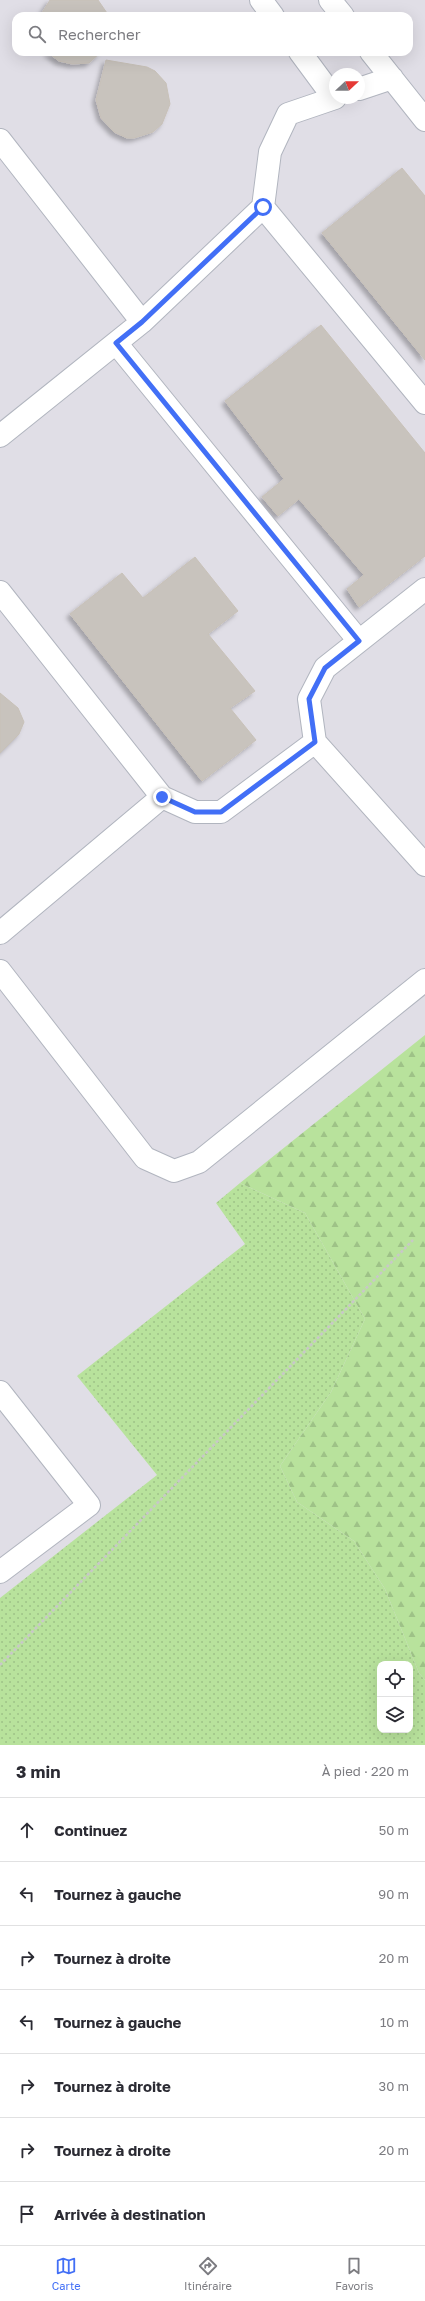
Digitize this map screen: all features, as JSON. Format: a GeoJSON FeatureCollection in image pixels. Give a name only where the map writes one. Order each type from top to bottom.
{"type":"FeatureCollection","features":[{"type":"Feature","properties":{"kind":"lane"},"geometry":{"type":"LineString","coordinates":[[261,0],[270,12]]}},
{"type":"Feature","properties":{"kind":"lane"},"geometry":{"type":"LineString","coordinates":[[330,0],[340,12]]}},
{"type":"Feature","properties":{"kind":"lane"},"geometry":{"type":"LineString","coordinates":[[303,56],[329,91]]}},
{"type":"Feature","properties":{"kind":"lane"},"geometry":{"type":"LineString","coordinates":[[374,56],[392,78],[421,106]]}},
{"type":"Feature","properties":{"kind":"lane"},"geometry":{"type":"LineString","coordinates":[[365,87],[392,78]]}},
{"type":"Feature","properties":{"kind":"lane"},"geometry":{"type":"LineString","coordinates":[[0,436],[142,322],[263,207],[270,152],[288,114],[329,100]]}},
{"type":"Feature","properties":{"kind":"lane"},"geometry":{"type":"LineString","coordinates":[[0,140],[142,322]]}},
{"type":"Feature","properties":{"kind":"lane"},"geometry":{"type":"LineString","coordinates":[[263,207],[425,403]]}},
{"type":"Feature","properties":{"kind":"lane"},"geometry":{"type":"LineString","coordinates":[[116,343],[359,641]]}},
{"type":"Feature","properties":{"kind":"lane"},"geometry":{"type":"LineString","coordinates":[[425,589],[325,668],[309,699],[315,742],[425,865]]}},
{"type":"Feature","properties":{"kind":"lane"},"geometry":{"type":"LineString","coordinates":[[0,592],[162,797],[195,812],[221,812],[315,742]]}},
{"type":"Feature","properties":{"kind":"lane"},"geometry":{"type":"LineString","coordinates":[[0,933],[162,797]]}},
{"type":"Feature","properties":{"kind":"lane"},"geometry":{"type":"LineString","coordinates":[[0,971],[145,1158],[174,1171],[199,1162],[425,980]]}},
{"type":"Feature","properties":{"kind":"lane"},"geometry":{"type":"LineString","coordinates":[[0,1392],[89,1505],[0,1572]]}},
{"type":"Feature","properties":{"kind":"path"},"geometry":{"type":"LineString","coordinates":[[0,1665],[413,1240]]}},
{"type":"Feature","properties":{"kind":"shaded area"},"geometry":{"type":"Polygon","coordinates":[[[0,0],[425,0],[425,1745],[0,1745],[0,0]]]}},
{"type":"Feature","properties":{"kind":"green space"},"geometry":{"type":"Polygon","coordinates":[[[425,1035],[425,1680],[419,1673],[385,1589],[354,1541],[297,1502],[280,1466],[331,1392],[365,1319],[305,1213],[240,1183],[425,1035]]]}},
{"type":"Feature","properties":{"kind":"green space"},"geometry":{"type":"Polygon","coordinates":[[[240,1183],[305,1213],[365,1319],[331,1392],[280,1466],[297,1502],[354,1541],[385,1589],[419,1673],[425,1680],[425,1745],[0,1745],[0,1598],[157,1475],[77,1376],[245,1244],[216,1203],[240,1183]]]}},
{"type":"Feature","properties":{"kind":"building"},"geometry":{"type":"Polygon","coordinates":[[[50,0],[98,0],[106,12],[42,12],[50,0]]]}},
{"type":"Feature","properties":{"kind":"building"},"geometry":{"type":"Polygon","coordinates":[[[52,56],[97,56],[89,63],[72,64],[59,61],[52,56]]]}},
{"type":"Feature","properties":{"kind":"building"},"geometry":{"type":"Polygon","coordinates":[[[106,60],[147,67],[155,71],[166,83],[170,104],[162,124],[153,132],[134,138],[127,138],[114,132],[101,118],[96,100],[106,60]]]}},
{"type":"Feature","properties":{"kind":"building"},"geometry":{"type":"Polygon","coordinates":[[[402,168],[425,196],[425,360],[322,233],[402,168]]]}},
{"type":"Feature","properties":{"kind":"building"},"geometry":{"type":"Polygon","coordinates":[[[321,325],[425,453],[425,556],[359,607],[347,589],[364,575],[299,499],[278,516],[262,497],[284,479],[225,401],[321,325]]]}},
{"type":"Feature","properties":{"kind":"building"},"geometry":{"type":"Polygon","coordinates":[[[195,557],[238,611],[208,634],[255,691],[230,708],[256,740],[202,781],[70,614],[122,573],[143,598],[195,557]]]}},
{"type":"Feature","properties":{"kind":"building"},"geometry":{"type":"Polygon","coordinates":[[[0,693],[18,708],[24,722],[19,734],[0,753],[0,693]]]}},
{"type":"Feature","properties":{"kind":"route"},"geometry":{"type":"LineString","coordinates":[[162,797],[195,812],[221,812],[315,742],[309,699],[325,668],[359,641],[116,343],[142,322],[263,207]]}}]}
